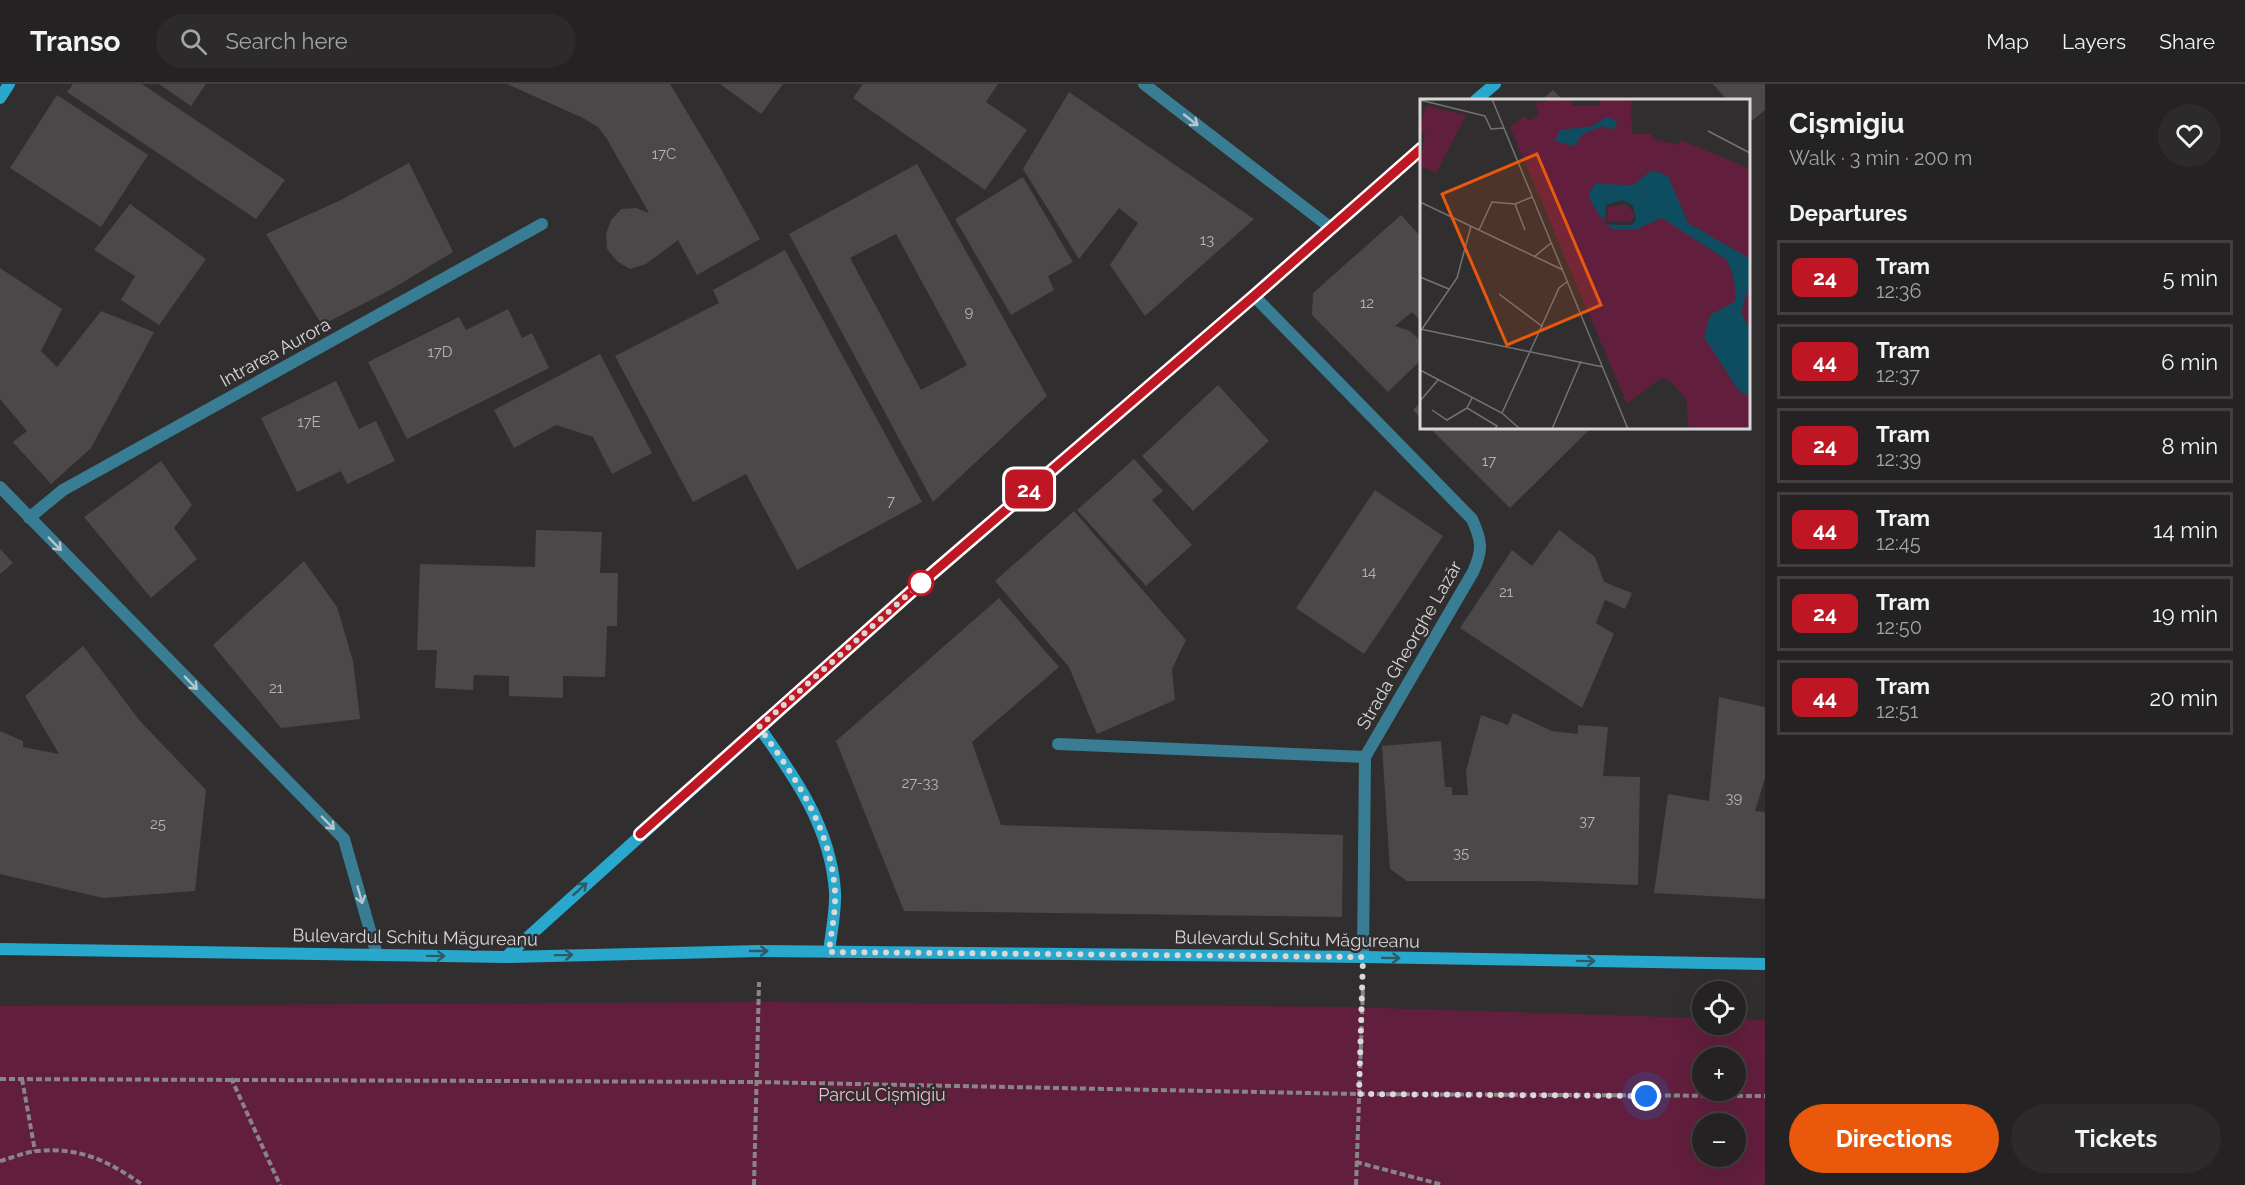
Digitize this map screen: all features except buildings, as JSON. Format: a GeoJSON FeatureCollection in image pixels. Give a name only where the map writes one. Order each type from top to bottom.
{"type":"FeatureCollection","features":[{"type":"Feature","properties":{"kind":"main road"},"geometry":{"type":"LineString","coordinates":[[0,98],[9,84]]}},
{"type":"Feature","properties":{"kind":"main road"},"geometry":{"type":"LineString","coordinates":[[1477,99],[1494,84]]}},
{"type":"Feature","properties":{"kind":"main road"},"geometry":{"type":"LineString","coordinates":[[506,957],[921,583],[1420,150]]}},
{"type":"Feature","properties":{"kind":"main road"},"geometry":{"type":"LineString","coordinates":[[759,727],[796,780],[819,823],[831,861],[835,894],[829,952]]}},
{"type":"Feature","properties":{"kind":"main road","name":"Bulevardul Schitu Măgureanu"},"geometry":{"type":"LineString","coordinates":[[0,949],[506,957],[759,951],[1363,957],[1765,964]]}},
{"type":"Feature","properties":{"kind":"street"},"geometry":{"type":"LineString","coordinates":[[1144,84],[1331,228]]}},
{"type":"Feature","properties":{"kind":"street","name":"Intrarea Aurora"},"geometry":{"type":"LineString","coordinates":[[29,518],[63,490],[542,224]]}},
{"type":"Feature","properties":{"kind":"street","name":"Strada Gheorghe Lazăr"},"geometry":{"type":"LineString","coordinates":[[1254,296],[1472,519],[1480,536],[1480,556],[1473,572],[1365,757],[1363,957]]}},
{"type":"Feature","properties":{"kind":"street"},"geometry":{"type":"LineString","coordinates":[[0,487],[344,839],[378,955]]}},
{"type":"Feature","properties":{"kind":"street"},"geometry":{"type":"LineString","coordinates":[[1058,744],[1365,757]]}},
{"type":"Feature","properties":{"kind":"path"},"geometry":{"type":"LineString","coordinates":[[754,1185],[759,951]]}},
{"type":"Feature","properties":{"kind":"path"},"geometry":{"type":"LineString","coordinates":[[1356,1185],[1363,957]]}},
{"type":"Feature","properties":{"kind":"path"},"geometry":{"type":"LineString","coordinates":[[0,1078],[756,1082],[1359,1094],[1765,1096]]}},
{"type":"Feature","properties":{"kind":"path"},"geometry":{"type":"LineString","coordinates":[[231,1078],[280,1185]]}},
{"type":"Feature","properties":{"kind":"path"},"geometry":{"type":"LineString","coordinates":[[22,1079],[35,1151]]}},
{"type":"Feature","properties":{"kind":"path"},"geometry":{"type":"LineString","coordinates":[[0,1161],[35,1151],[75,1152],[113,1164],[142,1185]]}},
{"type":"Feature","properties":{"kind":"path"},"geometry":{"type":"LineString","coordinates":[[1356,1162],[1443,1185]]}},
{"type":"Feature","properties":{"kind":"green space","name":"Parcul Cișmigiu"},"geometry":{"type":"Polygon","coordinates":[[[775,1002],[1346,1007],[1692,1018],[1692,1035],[1746,1035],[1746,1019],[1765,1020],[1765,1185],[0,1185],[0,1006],[775,1002]]]}},
{"type":"Feature","properties":{"kind":"tram line","name":"24"},"geometry":{"type":"LineString","coordinates":[[640,834],[921,583],[1420,150]]}},
{"type":"Feature","properties":{"kind":"route"},"geometry":{"type":"LineString","coordinates":[[921,583],[759,727],[796,780],[819,823],[831,861],[835,894],[829,952],[1363,957],[1359,1094],[1646,1096]]}}]}
